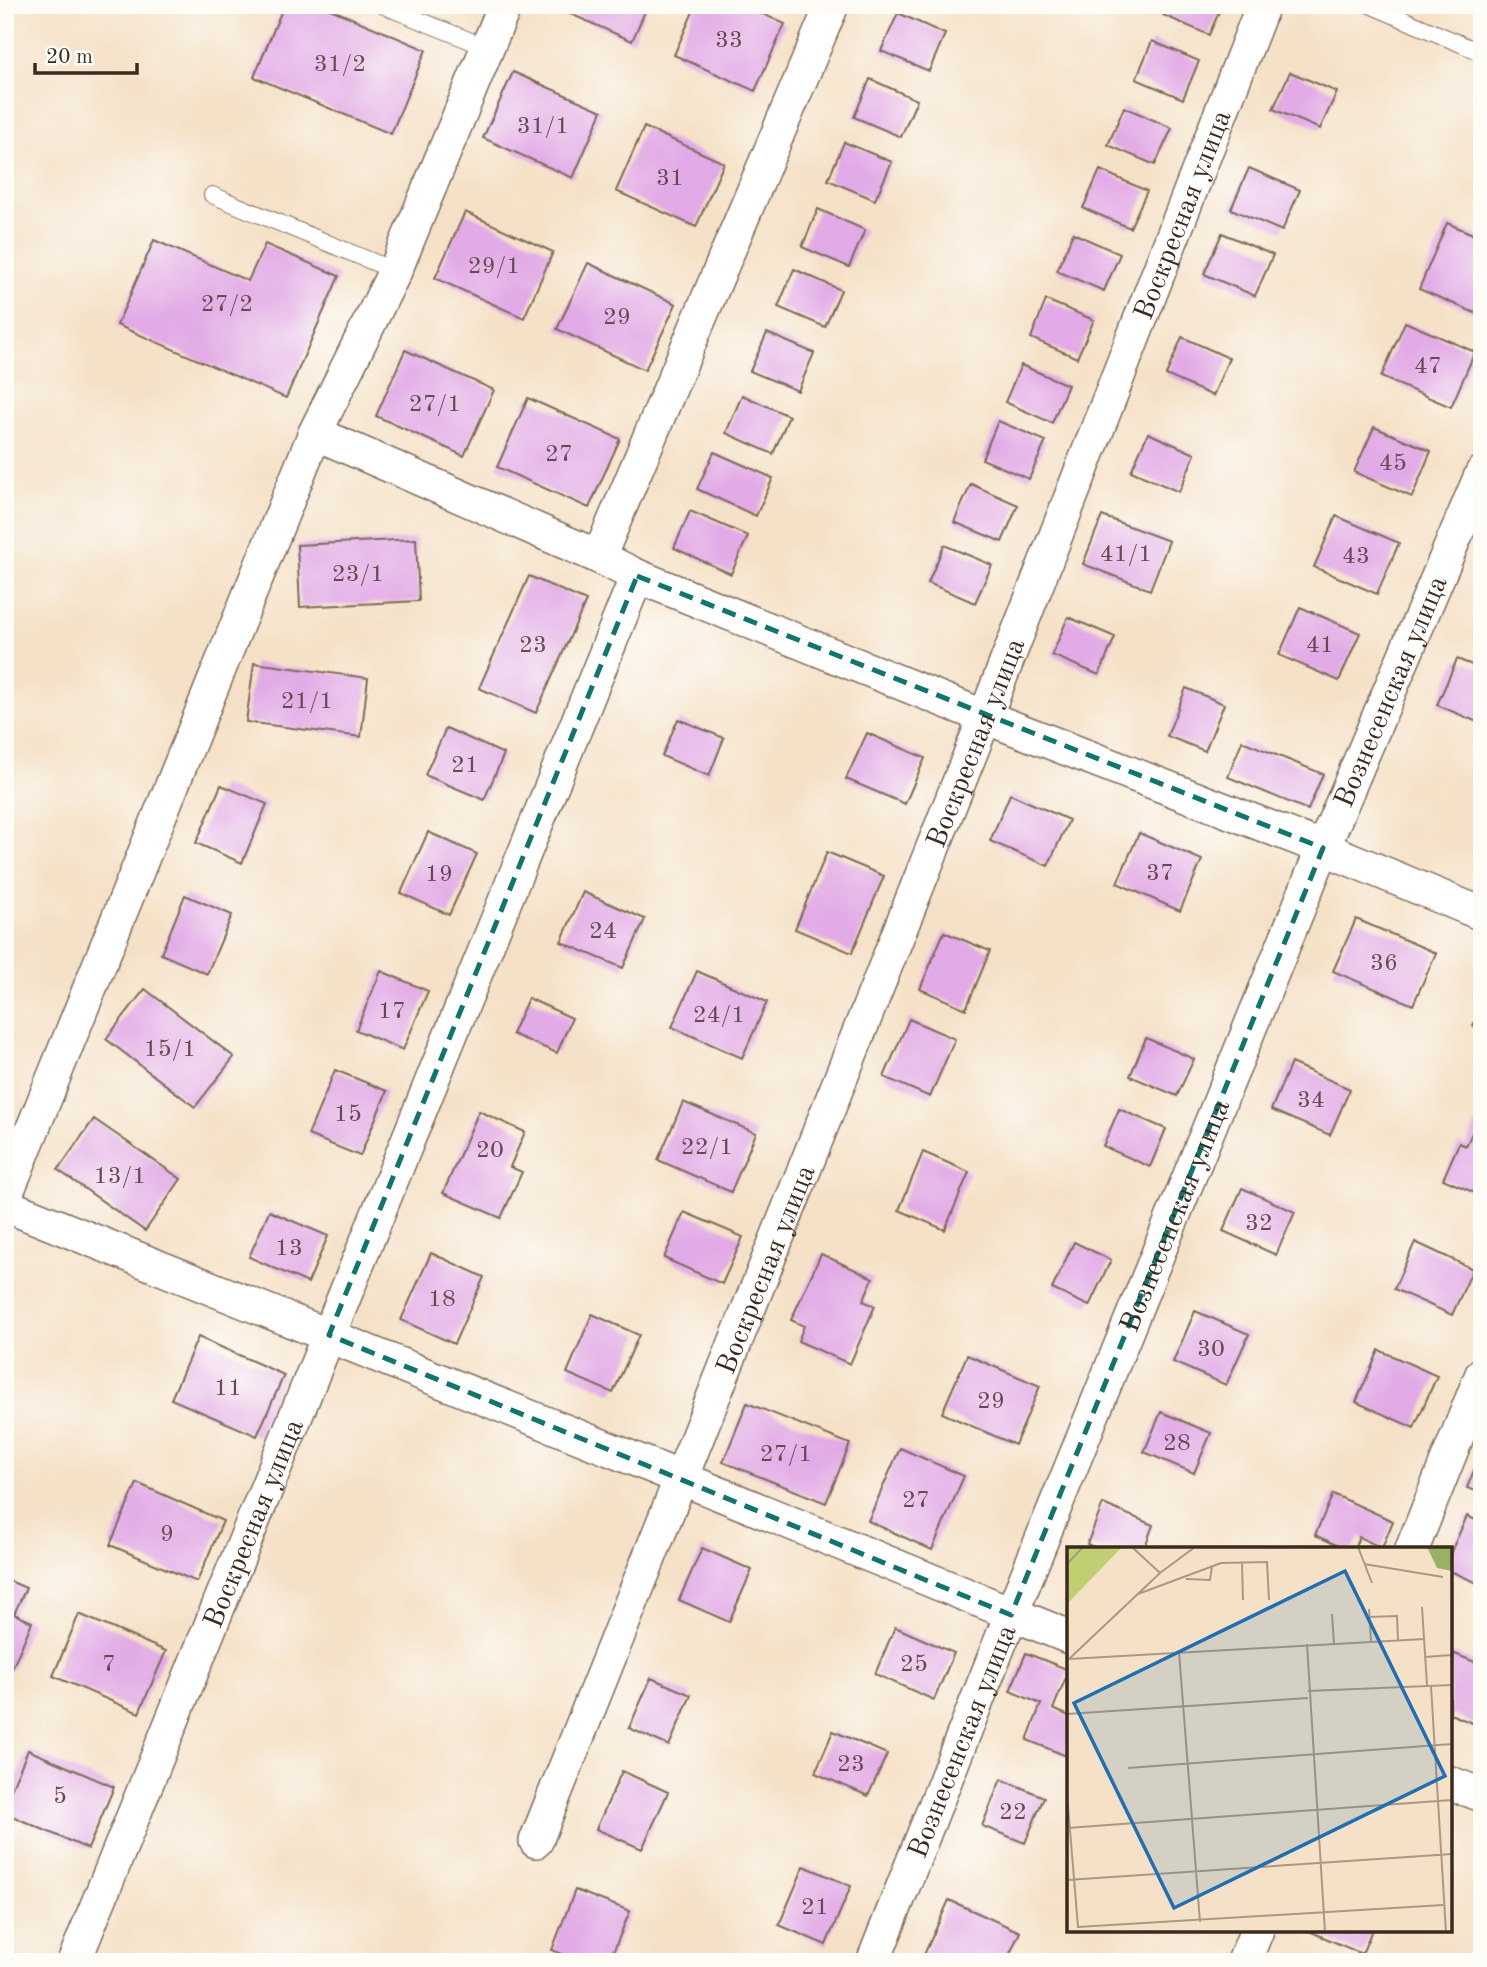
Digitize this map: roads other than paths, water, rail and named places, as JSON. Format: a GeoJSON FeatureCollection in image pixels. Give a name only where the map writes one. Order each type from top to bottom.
{"type":"FeatureCollection","features":[{"type":"Feature","properties":{"kind":"street"},"geometry":{"type":"LineString","coordinates":[[5,1196],[315,433],[395,271],[505,5]]}},
{"type":"Feature","properties":{"kind":"street"},"geometry":{"type":"LineString","coordinates":[[599,557],[832,5]]}},
{"type":"Feature","properties":{"kind":"street","name":"Воскресная улица"},"geometry":{"type":"LineString","coordinates":[[536,1841],[985,717],[1263,5]]}},
{"type":"Feature","properties":{"kind":"street"},"geometry":{"type":"LineString","coordinates":[[315,433],[638,576],[985,717],[1323,848],[1482,914]]}},
{"type":"Feature","properties":{"kind":"street","name":"Вознесенская улица"},"geometry":{"type":"LineString","coordinates":[[873,1962],[1323,848],[1482,473]]}},
{"type":"Feature","properties":{"kind":"street","name":"Воскресная улица"},"geometry":{"type":"LineString","coordinates":[[74,1962],[638,576]]}},
{"type":"Feature","properties":{"kind":"street"},"geometry":{"type":"LineString","coordinates":[[5,1205],[1067,1636]]}},
{"type":"Feature","properties":{"kind":"street"},"geometry":{"type":"LineString","coordinates":[[1413,1547],[1482,1374]]}},
{"type":"Feature","properties":{"kind":"street"},"geometry":{"type":"LineString","coordinates":[[1452,1784],[1482,1795]]}},
{"type":"Feature","properties":{"kind":"street"},"geometry":{"type":"LineString","coordinates":[[1244,1962],[1256,1932]]}},
{"type":"Feature","properties":{"kind":"lane"},"geometry":{"type":"LineString","coordinates":[[382,5],[488,48]]}},
{"type":"Feature","properties":{"kind":"lane"},"geometry":{"type":"LineString","coordinates":[[1370,5],[1482,53]]}},
{"type":"Feature","properties":{"kind":"lane"},"geometry":{"type":"LineString","coordinates":[[212,195],[395,271]]}}]}
